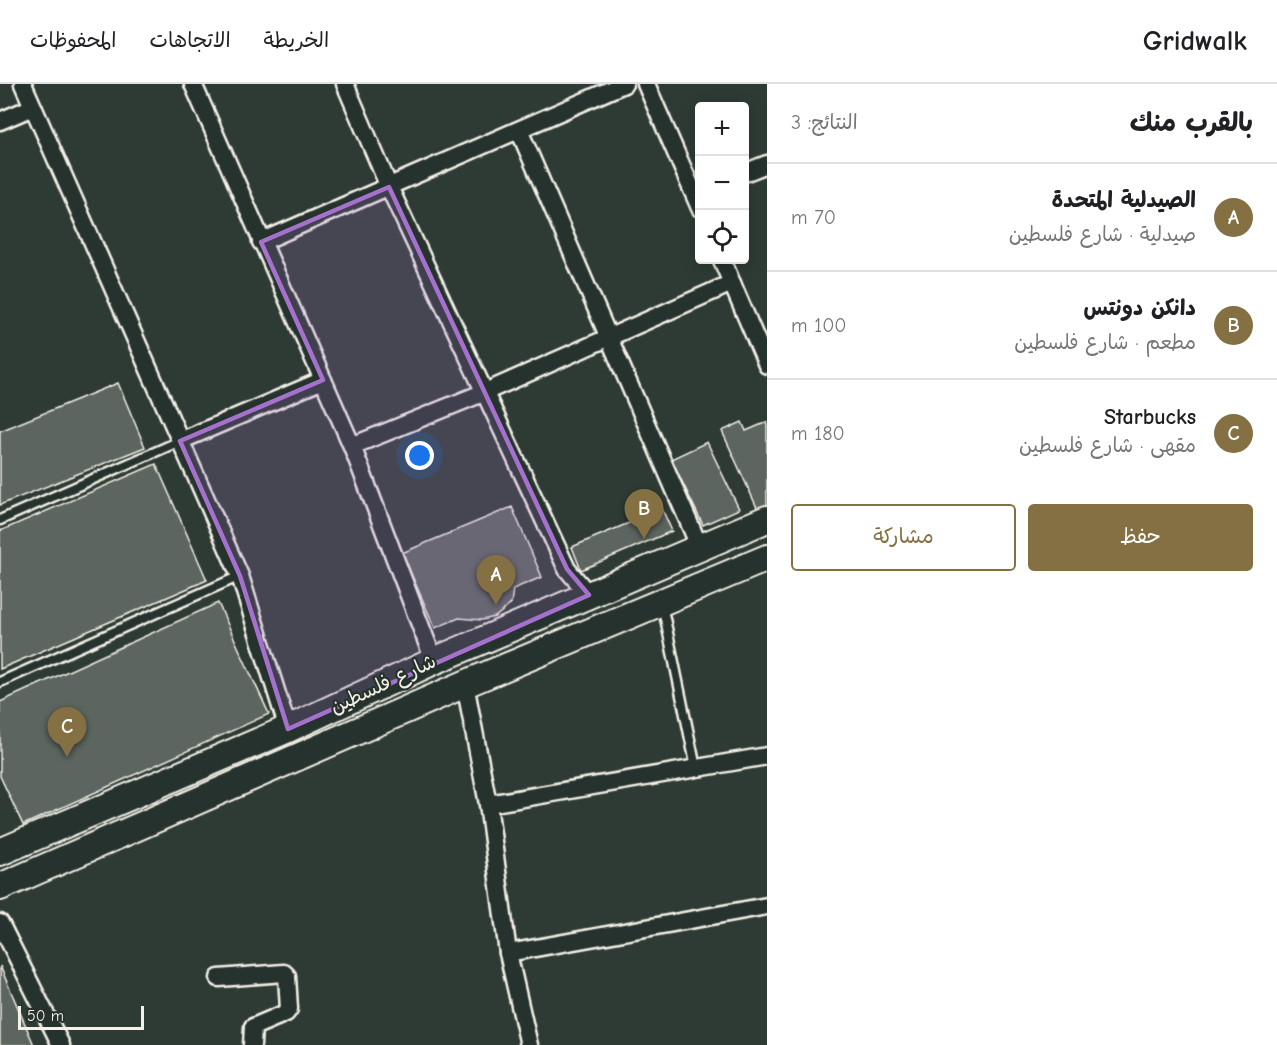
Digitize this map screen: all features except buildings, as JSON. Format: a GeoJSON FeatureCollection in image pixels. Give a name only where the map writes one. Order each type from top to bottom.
{"type":"FeatureCollection","features":[{"type":"Feature","properties":{"kind":"main road","name":"شارع فلسطين"},"geometry":{"type":"LineString","coordinates":[[0,852],[288,729],[434,660],[767,519]]}},
{"type":"Feature","properties":{"kind":"main road","name":"شارع فلسطين"},"geometry":{"type":"LineString","coordinates":[[0,888],[465,684],[767,558]]}},
{"type":"Feature","properties":{"kind":"street"},"geometry":{"type":"LineString","coordinates":[[23,84],[240,576],[288,729]]}},
{"type":"Feature","properties":{"kind":"street"},"geometry":{"type":"LineString","coordinates":[[192,84],[352,446],[434,660]]}},
{"type":"Feature","properties":{"kind":"street"},"geometry":{"type":"LineString","coordinates":[[345,84],[389,187],[567,568],[589,595]]}},
{"type":"Feature","properties":{"kind":"street"},"geometry":{"type":"LineString","coordinates":[[261,242],[624,84]]}},
{"type":"Feature","properties":{"kind":"street"},"geometry":{"type":"LineString","coordinates":[[646,84],[695,193]]}},
{"type":"Feature","properties":{"kind":"street"},"geometry":{"type":"LineString","coordinates":[[0,121],[33,107]]}},
{"type":"Feature","properties":{"kind":"street"},"geometry":{"type":"LineString","coordinates":[[519,130],[700,548]]}},
{"type":"Feature","properties":{"kind":"street"},"geometry":{"type":"LineString","coordinates":[[749,171],[767,164]]}},
{"type":"Feature","properties":{"kind":"street"},"geometry":{"type":"LineString","coordinates":[[724,264],[767,365]]}},
{"type":"Feature","properties":{"kind":"street"},"geometry":{"type":"LineString","coordinates":[[352,446],[484,392],[732,283]]}},
{"type":"Feature","properties":{"kind":"street"},"geometry":{"type":"LineString","coordinates":[[180,441],[322,380]]}},
{"type":"Feature","properties":{"kind":"street"},"geometry":{"type":"LineString","coordinates":[[465,684],[488,804],[508,953],[529,1045]]}},
{"type":"Feature","properties":{"kind":"street"},"geometry":{"type":"LineString","coordinates":[[488,804],[767,756]]}},
{"type":"Feature","properties":{"kind":"street"},"geometry":{"type":"LineString","coordinates":[[508,953],[767,906]]}},
{"type":"Feature","properties":{"kind":"street"},"geometry":{"type":"LineString","coordinates":[[0,923],[61,1045]]}},
{"type":"Feature","properties":{"kind":"street"},"geometry":{"type":"LineString","coordinates":[[219,978],[284,973],[287,976],[288,1009],[286,1013],[253,1027],[252,1045]]}},
{"type":"Feature","properties":{"kind":"lane"},"geometry":{"type":"LineString","coordinates":[[0,520],[180,441]]}},
{"type":"Feature","properties":{"kind":"lane"},"geometry":{"type":"LineString","coordinates":[[0,682],[240,576]]}},
{"type":"Feature","properties":{"kind":"lane"},"geometry":{"type":"LineString","coordinates":[[662,601],[696,768]]}},
{"type":"Feature","properties":{"kind":"highlighted area"},"geometry":{"type":"Polygon","coordinates":[[[389,187],[567,569],[589,595],[288,729],[240,576],[180,441],[323,380],[261,242],[389,187]]]}},
{"type":"Feature","properties":{"kind":"place","name":"دانكن دونتس"},"geometry":{"type":"Point","coordinates":[644,539]}},
{"type":"Feature","properties":{"kind":"place","name":"الصيدلية المتحدة"},"geometry":{"type":"Point","coordinates":[496,605]}},
{"type":"Feature","properties":{"kind":"place","name":"Starbucks"},"geometry":{"type":"Point","coordinates":[67,757]}}]}
